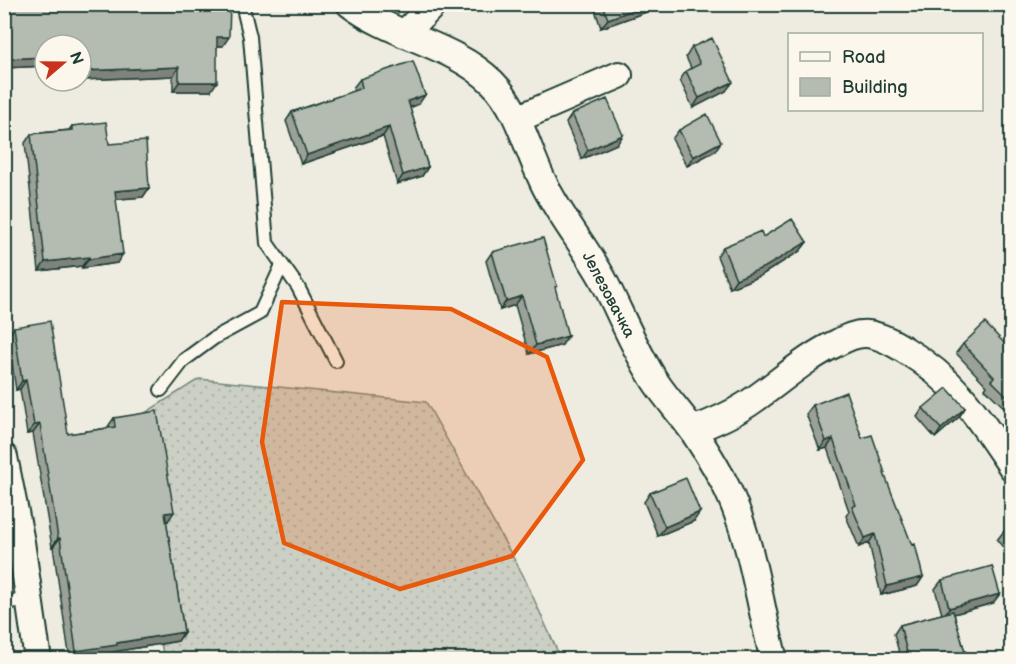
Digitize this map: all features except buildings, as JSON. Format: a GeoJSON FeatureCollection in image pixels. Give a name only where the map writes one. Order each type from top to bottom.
{"type":"FeatureCollection","features":[{"type":"Feature","properties":{"kind":"street","name":"Јелезовачка"},"geometry":{"type":"LineString","coordinates":[[350,4],[379,23],[458,57],[493,83],[503,95],[517,119],[546,188],[601,276],[633,342],[657,384],[693,430],[714,463],[733,500],[746,540],[774,660]]}},
{"type":"Feature","properties":{"kind":"street"},"geometry":{"type":"LineString","coordinates":[[404,34],[434,4]]}},
{"type":"Feature","properties":{"kind":"street"},"geometry":{"type":"LineString","coordinates":[[517,119],[619,75]]}},
{"type":"Feature","properties":{"kind":"street"},"geometry":{"type":"LineString","coordinates":[[693,430],[737,411],[835,343],[859,334],[870,334],[901,347],[938,373],[981,419],[1011,467]]}},
{"type":"Feature","properties":{"kind":"street"},"geometry":{"type":"LineString","coordinates":[[4,457],[21,542],[17,601],[38,660]]}},
{"type":"Feature","properties":{"kind":"lane"},"geometry":{"type":"LineString","coordinates":[[242,4],[250,38],[267,243],[298,287],[336,361]]}},
{"type":"Feature","properties":{"kind":"lane"},"geometry":{"type":"LineString","coordinates":[[161,390],[184,360],[214,338],[260,313],[282,265]]}},
{"type":"Feature","properties":{"kind":"highlighted area"},"geometry":{"type":"Polygon","coordinates":[[[282,302],[451,309],[547,357],[583,460],[512,556],[400,589],[284,543],[262,442],[282,302]]]}},
{"type":"Feature","properties":{"kind":"shaded area"},"geometry":{"type":"Polygon","coordinates":[[[199,379],[426,402],[523,575],[561,659],[164,659],[121,428],[199,379]]]}}]}
